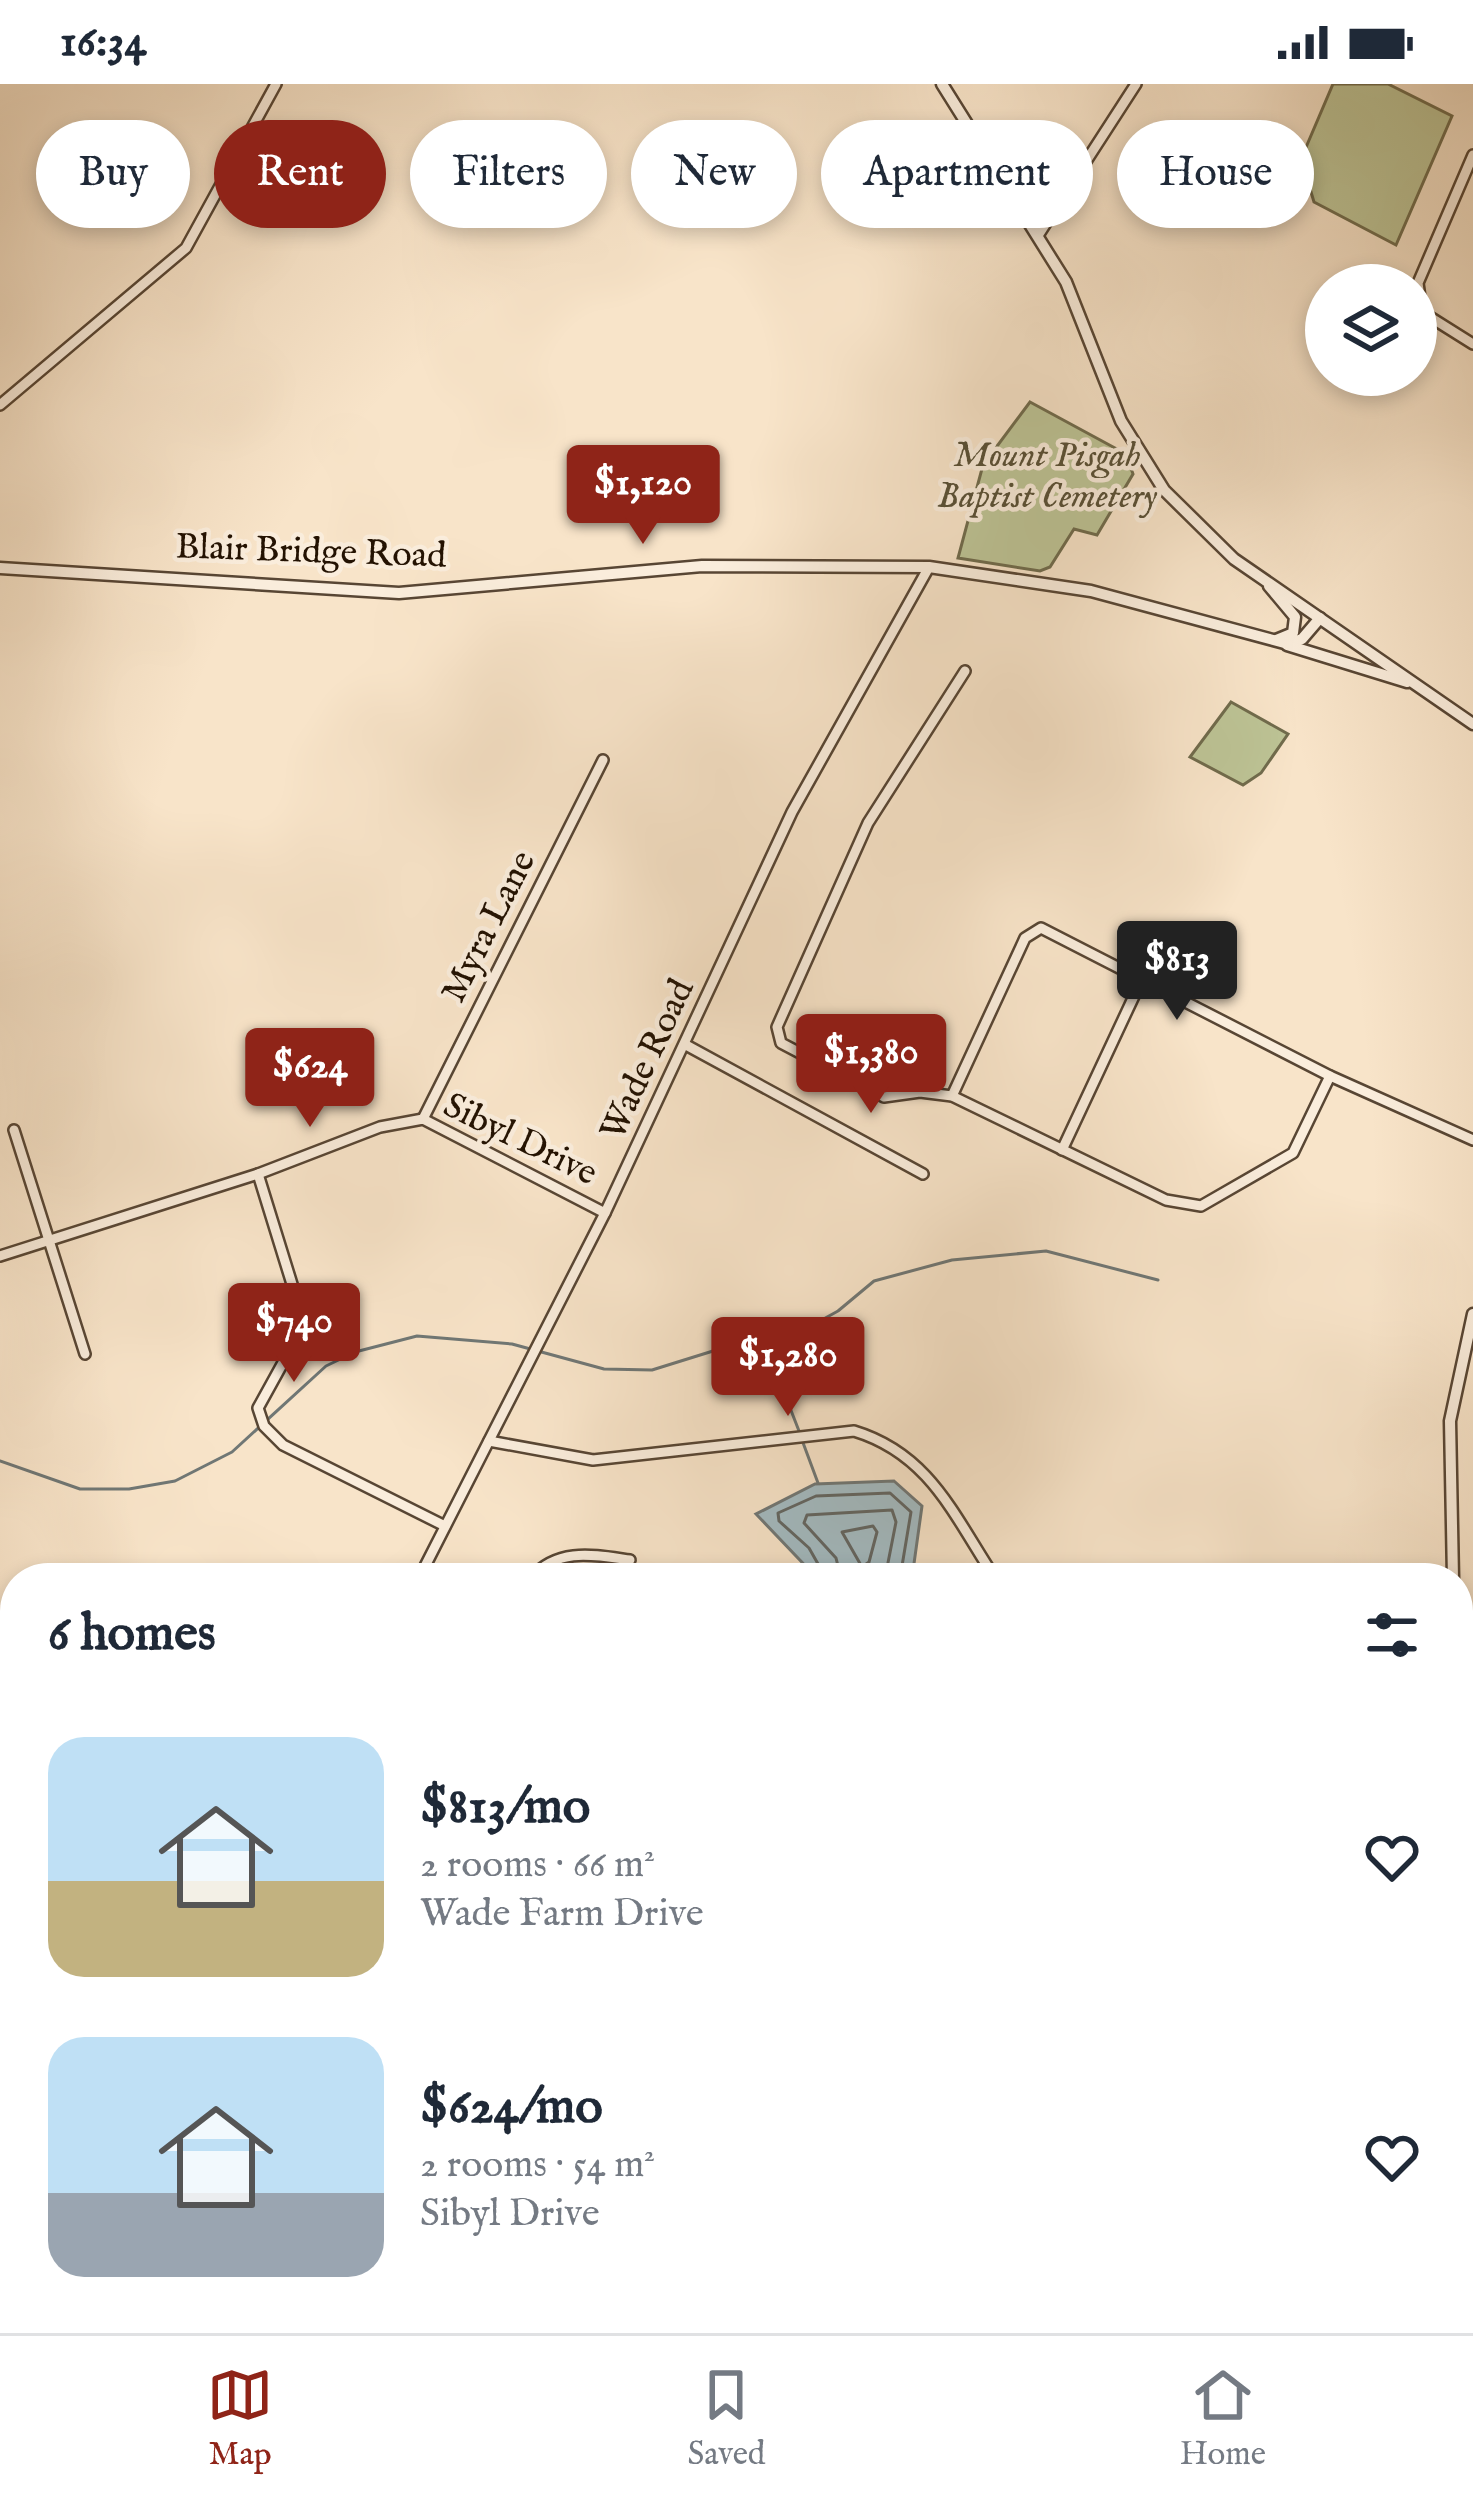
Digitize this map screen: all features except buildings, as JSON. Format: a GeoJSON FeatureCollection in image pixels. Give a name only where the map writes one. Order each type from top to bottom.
{"type":"FeatureCollection","features":[{"type":"Feature","properties":{"kind":"street"},"geometry":{"type":"LineString","coordinates":[[0,405],[186,248],[276,84]]}},
{"type":"Feature","properties":{"kind":"street"},"geometry":{"type":"LineString","coordinates":[[942,84],[1066,282],[1137,452],[1182,511],[1268,584],[1473,724]]}},
{"type":"Feature","properties":{"kind":"street"},"geometry":{"type":"LineString","coordinates":[[1039,234],[1136,84]]}},
{"type":"Feature","properties":{"kind":"street"},"geometry":{"type":"LineString","coordinates":[[1473,155],[1418,283],[1422,312],[1473,344]]}},
{"type":"Feature","properties":{"kind":"street","name":"Blair Bridge Road"},"geometry":{"type":"LineString","coordinates":[[0,568],[399,592],[702,566],[929,567],[1091,591],[1426,688]]}},
{"type":"Feature","properties":{"kind":"street","name":"Wade Road"},"geometry":{"type":"LineString","coordinates":[[426,1563],[605,1213],[807,783],[929,567]]}},
{"type":"Feature","properties":{"kind":"street"},"geometry":{"type":"LineString","coordinates":[[1268,584],[1295,617],[1296,628],[1286,639],[1273,640]]}},
{"type":"Feature","properties":{"kind":"street"},"geometry":{"type":"LineString","coordinates":[[1273,640],[1295,644],[1320,618]]}},
{"type":"Feature","properties":{"kind":"street"},"geometry":{"type":"LineString","coordinates":[[965,671],[868,823],[777,1027],[782,1043],[884,1097],[920,1092],[952,1096],[1166,1200],[1201,1206],[1293,1153],[1330,1076]]}},
{"type":"Feature","properties":{"kind":"street","name":"Myra Lane"},"geometry":{"type":"LineString","coordinates":[[423,1119],[603,760]]}},
{"type":"Feature","properties":{"kind":"street"},"geometry":{"type":"LineString","coordinates":[[952,1096],[1025,938],[1041,928],[1330,1076],[1473,1139]]}},
{"type":"Feature","properties":{"kind":"street"},"geometry":{"type":"LineString","coordinates":[[1061,1150],[1142,979]]}},
{"type":"Feature","properties":{"kind":"street"},"geometry":{"type":"LineString","coordinates":[[686,1045],[923,1174]]}},
{"type":"Feature","properties":{"kind":"street","name":"Sibyl Drive"},"geometry":{"type":"LineString","coordinates":[[0,1256],[258,1174],[380,1127],[423,1119],[605,1213]]}},
{"type":"Feature","properties":{"kind":"street"},"geometry":{"type":"LineString","coordinates":[[14,1130],[86,1354]]}},
{"type":"Feature","properties":{"kind":"street"},"geometry":{"type":"LineString","coordinates":[[258,1174],[300,1310],[290,1350],[258,1408],[264,1426],[283,1444],[445,1526]]}},
{"type":"Feature","properties":{"kind":"street"},"geometry":{"type":"LineString","coordinates":[[1453,1563],[1450,1421],[1473,1314]]}},
{"type":"Feature","properties":{"kind":"street"},"geometry":{"type":"LineString","coordinates":[[488,1441],[593,1460],[854,1432],[878,1438],[921,1466],[985,1563]]}},
{"type":"Feature","properties":{"kind":"street"},"geometry":{"type":"LineString","coordinates":[[547,1563],[568,1555],[630,1560]]}},
{"type":"Feature","properties":{"kind":"green space"},"geometry":{"type":"Polygon","coordinates":[[[1333,84],[1388,84],[1452,116],[1396,245],[1314,202],[1314,129],[1333,84]]]}},
{"type":"Feature","properties":{"kind":"green space","name":"Mount Pisgah Baptist Cemetery"},"geometry":{"type":"Polygon","coordinates":[[[1030,402],[1126,454],[1133,474],[1097,535],[1074,529],[1050,567],[1040,571],[958,558],[983,465],[1030,402]]]}},
{"type":"Feature","properties":{"kind":"green space"},"geometry":{"type":"Polygon","coordinates":[[[1231,702],[1288,734],[1261,773],[1243,785],[1190,757],[1231,702]]]}},
{"type":"Feature","properties":{"kind":"water"},"geometry":{"type":"Polygon","coordinates":[[[894,1481],[922,1506],[914,1563],[803,1563],[756,1514],[815,1484],[894,1481]]]}},
{"type":"Feature","properties":{"kind":"waterway"},"geometry":{"type":"LineString","coordinates":[[0,1461],[80,1489],[129,1489],[175,1481],[232,1452],[326,1366],[355,1352],[417,1336],[512,1344],[604,1369],[652,1370],[713,1351],[782,1342],[838,1311],[874,1281],[952,1260],[1046,1251],[1158,1280]]}},
{"type":"Feature","properties":{"kind":"waterway"},"geometry":{"type":"LineString","coordinates":[[766,1346],[799,1431]]}},
{"type":"Feature","properties":{"kind":"waterway"},"geometry":{"type":"LineString","coordinates":[[802,1440],[818,1483]]}}]}
